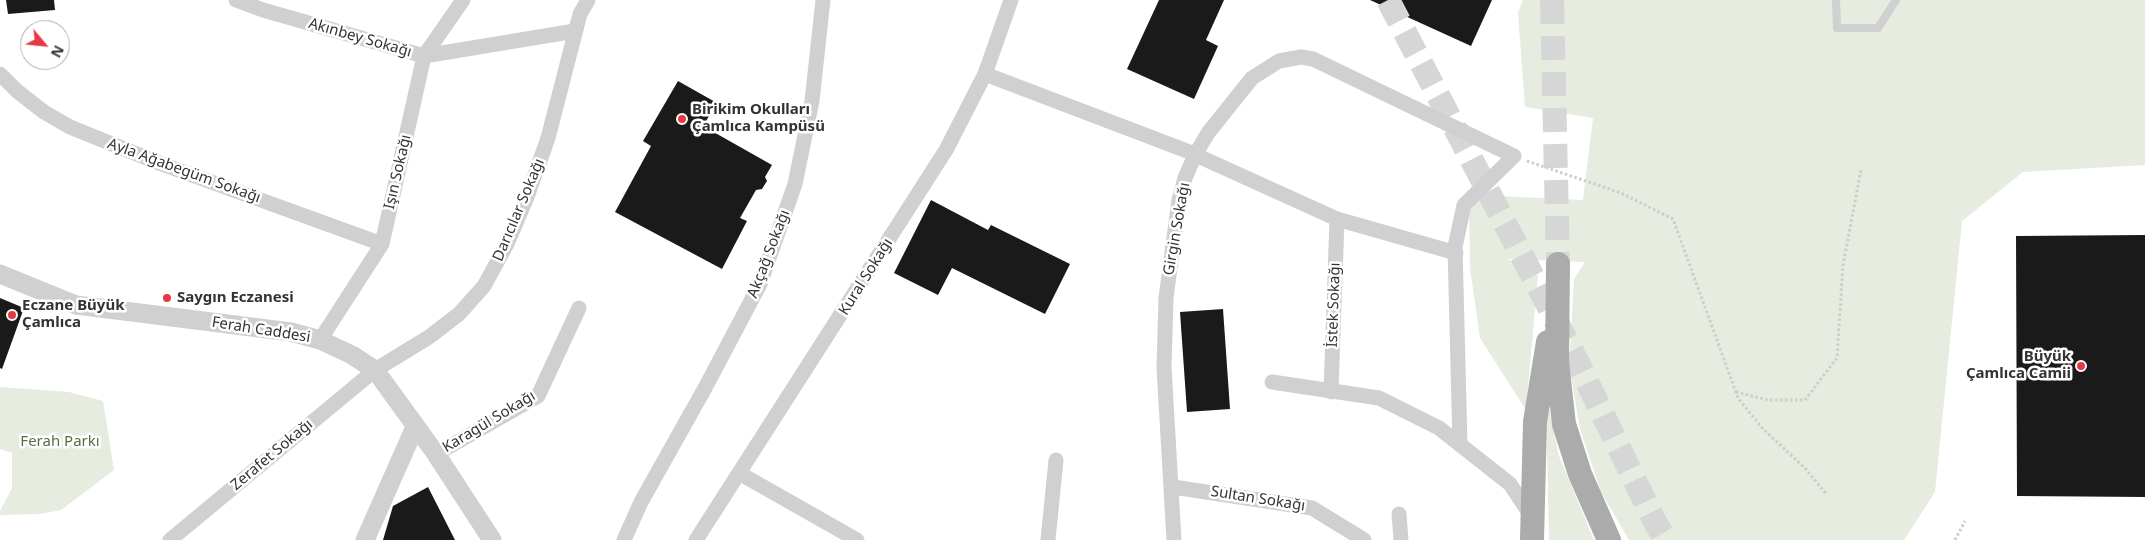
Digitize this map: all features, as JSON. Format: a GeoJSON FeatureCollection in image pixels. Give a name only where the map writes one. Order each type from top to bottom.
{"type":"FeatureCollection","features":[{"type":"Feature","properties":{"kind":"main road"},"geometry":{"type":"LineString","coordinates":[[1532,540],[1531,516],[1538,398],[1558,264],[1557,362],[1564,424],[1580,474],[1610,540]]}},
{"type":"Feature","properties":{"kind":"street","name":"Akınbey Sokağı"},"geometry":{"type":"LineString","coordinates":[[236,0],[265,5],[424,56],[575,31]]}},
{"type":"Feature","properties":{"kind":"street","name":"Işın Sokağı"},"geometry":{"type":"LineString","coordinates":[[320,340],[382,244],[424,56],[462,0]]}},
{"type":"Feature","properties":{"kind":"street","name":"Darıcılar Sokağı"},"geometry":{"type":"LineString","coordinates":[[375,370],[430,337],[459,314],[484,286],[507,244],[527,197],[548,138],[580,14],[588,0]]}},
{"type":"Feature","properties":{"kind":"street","name":"Akçağ Sokağı"},"geometry":{"type":"LineString","coordinates":[[624,540],[641,502],[706,388],[760,284],[795,184],[812,101],[824,0]]}},
{"type":"Feature","properties":{"kind":"street","name":"Kural Sokağı"},"geometry":{"type":"LineString","coordinates":[[696,540],[946,150],[985,74],[1011,0]]}},
{"type":"Feature","properties":{"kind":"street","name":"Girgin Sokağı"},"geometry":{"type":"LineString","coordinates":[[1174,540],[1164,367],[1166,298],[1179,200],[1185,178],[1195,155],[1208,133],[1252,78],[1269,66],[1300,57],[1313,59],[1514,156]]}},
{"type":"Feature","properties":{"kind":"street","name":"Ayla Ağabegüm Sokağı"},"geometry":{"type":"LineString","coordinates":[[0,74],[17,91],[44,112],[70,127],[159,163],[382,244]]}},
{"type":"Feature","properties":{"kind":"street"},"geometry":{"type":"LineString","coordinates":[[985,74],[1195,155],[1338,219],[1456,253]]}},
{"type":"Feature","properties":{"kind":"street"},"geometry":{"type":"LineString","coordinates":[[1460,445],[1456,253],[1464,205],[1514,156]]}},
{"type":"Feature","properties":{"kind":"street","name":"İstek Sokağı"},"geometry":{"type":"LineString","coordinates":[[1331,392],[1338,219]]}},
{"type":"Feature","properties":{"kind":"street","name":"Ferah Caddesi"},"geometry":{"type":"LineString","coordinates":[[0,274],[76,305],[291,332],[320,340],[352,355],[375,370],[414,427],[436,454],[492,540]]}},
{"type":"Feature","properties":{"kind":"street","name":"Karagül Sokağı"},"geometry":{"type":"LineString","coordinates":[[436,454],[538,396],[579,308]]}},
{"type":"Feature","properties":{"kind":"street","name":"Zerafet Sokağı"},"geometry":{"type":"LineString","coordinates":[[170,540],[375,370]]}},
{"type":"Feature","properties":{"kind":"street"},"geometry":{"type":"LineString","coordinates":[[1272,382],[1379,398],[1439,428],[1510,484],[1531,516]]}},
{"type":"Feature","properties":{"kind":"street"},"geometry":{"type":"LineString","coordinates":[[365,540],[414,427]]}},
{"type":"Feature","properties":{"kind":"street"},"geometry":{"type":"LineString","coordinates":[[1048,540],[1056,460]]}},
{"type":"Feature","properties":{"kind":"street"},"geometry":{"type":"LineString","coordinates":[[739,473],[857,540]]}},
{"type":"Feature","properties":{"kind":"street","name":"Sultan Sokağı"},"geometry":{"type":"LineString","coordinates":[[1172,486],[1312,508],[1364,540]]}},
{"type":"Feature","properties":{"kind":"street"},"geometry":{"type":"LineString","coordinates":[[1399,514],[1401,540]]}},
{"type":"Feature","properties":{"kind":"lane"},"geometry":{"type":"LineString","coordinates":[[1836,0],[1837,28],[1878,28],[1896,0]]}},
{"type":"Feature","properties":{"kind":"path"},"geometry":{"type":"LineString","coordinates":[[1514,156],[1621,193],[1673,219],[1738,398],[1763,429],[1805,468],[1827,495]]}},
{"type":"Feature","properties":{"kind":"path"},"geometry":{"type":"LineString","coordinates":[[1736,392],[1768,400],[1805,400],[1837,358],[1843,265],[1861,170]]}},
{"type":"Feature","properties":{"kind":"path"},"geometry":{"type":"LineString","coordinates":[[1955,540],[1965,521]]}},
{"type":"Feature","properties":{"kind":"green space"},"geometry":{"type":"Polygon","coordinates":[[[1523,0],[2145,0],[2145,165],[2023,172],[1962,221],[1935,492],[1904,540],[1629,540],[1601,492],[1580,429],[1569,365],[1574,279],[1585,262],[1508,259],[1538,275],[1526,410],[1480,338],[1470,268],[1469,205],[1478,195],[1583,200],[1593,118],[1525,107],[1518,13],[1523,0]]]}},
{"type":"Feature","properties":{"kind":"green space","name":"Ferah Parkı"},"geometry":{"type":"Polygon","coordinates":[[[0,387],[69,392],[103,401],[114,470],[61,510],[40,514],[0,515],[0,511],[12,488],[12,453],[0,449],[0,387]]]}},
{"type":"Feature","properties":{"kind":"green space"},"geometry":{"type":"Polygon","coordinates":[[[1546,394],[1559,456],[1594,540],[1549,540],[1546,394]]]}},
{"type":"Feature","properties":{"kind":"building"},"geometry":{"type":"Polygon","coordinates":[[[6,0],[54,0],[55,10],[8,14],[6,0]]]}},
{"type":"Feature","properties":{"kind":"building"},"geometry":{"type":"Polygon","coordinates":[[[1159,0],[1224,0],[1206,40],[1218,46],[1194,99],[1127,69],[1159,0]]]}},
{"type":"Feature","properties":{"kind":"building"},"geometry":{"type":"Polygon","coordinates":[[[1370,0],[1492,0],[1471,46],[1370,0]]]}},
{"type":"Feature","properties":{"kind":"building"},"geometry":{"type":"Polygon","coordinates":[[[678,81],[717,103],[703,126],[772,165],[765,177],[767,181],[762,189],[756,190],[740,218],[747,221],[722,269],[615,212],[651,146],[643,141],[678,81]]]}},
{"type":"Feature","properties":{"kind":"building"},"geometry":{"type":"Polygon","coordinates":[[[931,200],[988,230],[991,225],[1070,264],[1045,314],[952,268],[938,295],[894,273],[931,200]]]}},
{"type":"Feature","properties":{"kind":"building","name":"Büyük Çamlıca Camii"},"geometry":{"type":"Polygon","coordinates":[[[2145,235],[2145,497],[2017,496],[2016,236],[2145,235]]]}},
{"type":"Feature","properties":{"kind":"building"},"geometry":{"type":"Polygon","coordinates":[[[0,298],[24,308],[2,369],[0,368],[0,298]]]}},
{"type":"Feature","properties":{"kind":"building"},"geometry":{"type":"Polygon","coordinates":[[[1223,309],[1230,409],[1187,412],[1180,312],[1223,309]]]}},
{"type":"Feature","properties":{"kind":"building"},"geometry":{"type":"Polygon","coordinates":[[[428,487],[455,540],[383,540],[393,506],[428,487]]]}},
{"type":"Feature","properties":{"kind":"tunnel"},"geometry":{"type":"LineString","coordinates":[[1388,0],[1576,359],[1655,522],[1666,540]]}},
{"type":"Feature","properties":{"kind":"tunnel"},"geometry":{"type":"LineString","coordinates":[[1552,0],[1558,264]]}},
{"type":"Feature","properties":{"kind":"place","name":"Birikim Okulları Çamlıca Kampüsü"},"geometry":{"type":"Point","coordinates":[682,119]}},
{"type":"Feature","properties":{"kind":"place","name":"Saygın Eczanesi"},"geometry":{"type":"Point","coordinates":[167,298]}},
{"type":"Feature","properties":{"kind":"place","name":"Eczane Büyük Çamlıca"},"geometry":{"type":"Point","coordinates":[12,315]}},
{"type":"Feature","properties":{"kind":"place","name":"Büyük Çamlıca Camii"},"geometry":{"type":"Point","coordinates":[2081,366]}}]}
